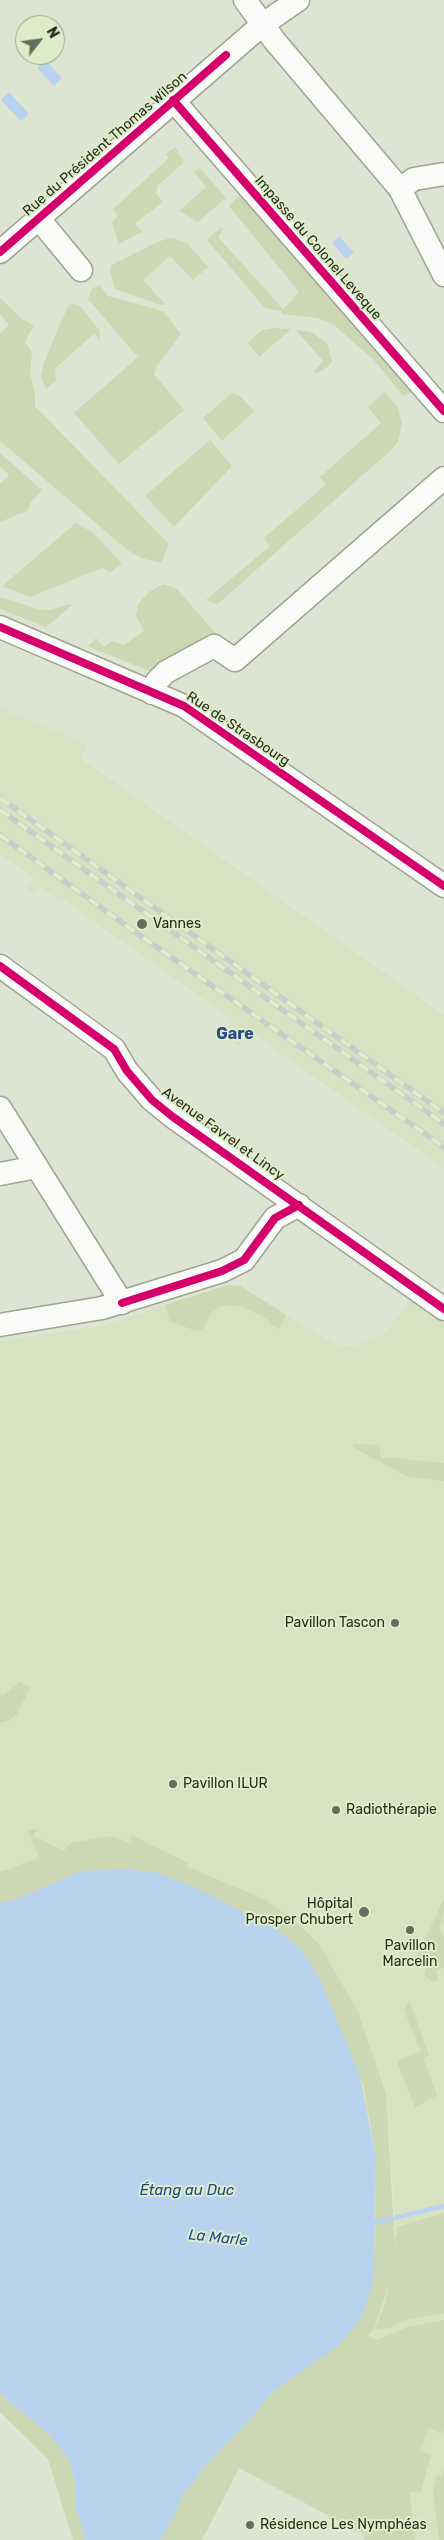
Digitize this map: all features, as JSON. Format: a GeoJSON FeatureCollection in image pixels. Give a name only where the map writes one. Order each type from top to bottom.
{"type":"FeatureCollection","features":[{"type":"Feature","properties":{"kind":"street"},"geometry":{"type":"LineString","coordinates":[[245,0],[262,25],[400,189],[444,275]]}},
{"type":"Feature","properties":{"kind":"street","name":"Rue du Président Thomas Wilson"},"geometry":{"type":"LineString","coordinates":[[0,252],[173,100],[262,25],[298,0]]}},
{"type":"Feature","properties":{"kind":"street","name":"Impasse du Colonel Leveque"},"geometry":{"type":"LineString","coordinates":[[173,100],[444,411]]}},
{"type":"Feature","properties":{"kind":"street"},"geometry":{"type":"LineString","coordinates":[[400,189],[414,179],[444,174]]}},
{"type":"Feature","properties":{"kind":"street"},"geometry":{"type":"LineString","coordinates":[[39,218],[81,270]]}},
{"type":"Feature","properties":{"kind":"street"},"geometry":{"type":"LineString","coordinates":[[152,693],[157,681],[166,672],[214,646],[235,660],[444,478]]}},
{"type":"Feature","properties":{"kind":"street","name":"Rue de Strasbourg"},"geometry":{"type":"LineString","coordinates":[[0,627],[196,713],[444,886]]}},
{"type":"Feature","properties":{"kind":"street","name":"Avenue Favrel et Lincy"},"geometry":{"type":"LineString","coordinates":[[0,966],[114,1049],[128,1071],[152,1100],[173,1117],[444,1309]]}},
{"type":"Feature","properties":{"kind":"street"},"geometry":{"type":"LineString","coordinates":[[0,1108],[122,1303]]}},
{"type":"Feature","properties":{"kind":"street"},"geometry":{"type":"LineString","coordinates":[[0,1174],[37,1167]]}},
{"type":"Feature","properties":{"kind":"street"},"geometry":{"type":"LineString","coordinates":[[0,1325],[88,1312],[122,1303],[222,1270],[244,1260],[275,1218],[299,1205]]}},
{"type":"Feature","properties":{"kind":"shaded area"},"geometry":{"type":"Polygon","coordinates":[[[175,147],[184,162],[157,186],[156,193],[163,202],[134,224],[143,231],[119,244],[112,222],[118,216],[113,209],[169,158],[166,154],[175,147]]]}},
{"type":"Feature","properties":{"kind":"shaded area"},"geometry":{"type":"Polygon","coordinates":[[[200,168],[226,198],[198,222],[179,211],[206,187],[194,172],[200,168]]]}},
{"type":"Feature","properties":{"kind":"shaded area"},"geometry":{"type":"Polygon","coordinates":[[[240,194],[415,392],[403,396],[375,361],[334,325],[318,318],[282,314],[281,311],[265,308],[207,240],[221,227],[223,230],[218,237],[283,309],[299,292],[229,206],[240,194]]]}},
{"type":"Feature","properties":{"kind":"shaded area"},"geometry":{"type":"Polygon","coordinates":[[[171,238],[187,243],[208,267],[193,280],[170,256],[143,280],[165,304],[161,305],[115,289],[110,270],[111,265],[157,242],[171,238]]]}},
{"type":"Feature","properties":{"kind":"shaded area"},"geometry":{"type":"Polygon","coordinates":[[[99,285],[108,296],[163,311],[181,334],[157,366],[154,374],[184,410],[119,464],[74,413],[138,357],[88,299],[92,289],[99,285]]]}},
{"type":"Feature","properties":{"kind":"shaded area"},"geometry":{"type":"Polygon","coordinates":[[[0,298],[22,319],[34,325],[25,342],[32,352],[30,374],[35,392],[35,406],[169,544],[161,563],[141,558],[126,549],[0,441],[0,334],[9,325],[0,314],[0,298]]]}},
{"type":"Feature","properties":{"kind":"shaded area"},"geometry":{"type":"Polygon","coordinates":[[[72,303],[80,306],[100,331],[99,342],[95,333],[55,368],[56,381],[46,389],[41,378],[44,362],[68,306],[72,303]]]}},
{"type":"Feature","properties":{"kind":"shaded area"},"geometry":{"type":"Polygon","coordinates":[[[274,328],[291,329],[259,357],[248,343],[262,330],[274,328]]]}},
{"type":"Feature","properties":{"kind":"shaded area"},"geometry":{"type":"Polygon","coordinates":[[[296,330],[311,332],[327,343],[332,361],[328,367],[317,373],[313,372],[323,361],[296,330]]]}},
{"type":"Feature","properties":{"kind":"shaded area"},"geometry":{"type":"Polygon","coordinates":[[[385,392],[397,406],[402,424],[398,442],[221,601],[216,604],[206,600],[270,546],[264,538],[326,484],[320,477],[381,423],[368,407],[385,392]]]}},
{"type":"Feature","properties":{"kind":"shaded area"},"geometry":{"type":"Polygon","coordinates":[[[232,393],[240,396],[254,411],[222,441],[203,418],[232,393]]]}},
{"type":"Feature","properties":{"kind":"shaded area"},"geometry":{"type":"Polygon","coordinates":[[[210,440],[232,466],[174,527],[145,496],[210,440]]]}},
{"type":"Feature","properties":{"kind":"shaded area"},"geometry":{"type":"Polygon","coordinates":[[[0,453],[42,490],[31,502],[27,511],[0,522],[0,484],[9,475],[0,466],[0,453]]]}},
{"type":"Feature","properties":{"kind":"shaded area"},"geometry":{"type":"Polygon","coordinates":[[[76,523],[92,532],[122,563],[110,573],[102,568],[30,597],[2,586],[76,523]]]}},
{"type":"Feature","properties":{"kind":"shaded area"},"geometry":{"type":"Polygon","coordinates":[[[163,584],[177,589],[219,637],[154,673],[88,646],[96,638],[104,647],[112,641],[124,645],[144,631],[136,616],[138,604],[149,592],[163,584]]]}},
{"type":"Feature","properties":{"kind":"shaded area"},"geometry":{"type":"Polygon","coordinates":[[[0,597],[41,610],[72,605],[46,627],[0,609],[0,597]]]}},
{"type":"Feature","properties":{"kind":"shaded area"},"geometry":{"type":"Polygon","coordinates":[[[0,708],[88,745],[80,758],[444,1015],[444,1168],[250,1032],[239,1046],[223,1035],[233,1020],[58,896],[56,898],[40,887],[35,894],[26,889],[34,878],[0,854],[0,708]]]}},
{"type":"Feature","properties":{"kind":"shaded area","name":"Hôpital Prosper Chubert"},"geometry":{"type":"Polygon","coordinates":[[[228,1285],[240,1286],[333,1343],[343,1346],[358,1345],[376,1339],[386,1332],[413,1297],[444,1320],[444,2540],[364,2540],[365,2535],[239,2468],[396,2234],[389,2127],[0,1888],[0,1341],[105,1325],[228,1285]]]}},
{"type":"Feature","properties":{"kind":"shaded area"},"geometry":{"type":"Polygon","coordinates":[[[228,1285],[240,1286],[286,1315],[279,1329],[262,1316],[241,1306],[229,1305],[219,1307],[211,1313],[203,1329],[196,1331],[170,1321],[165,1305],[228,1285]]]}},
{"type":"Feature","properties":{"kind":"shaded area"},"geometry":{"type":"Polygon","coordinates":[[[352,1444],[379,1445],[382,1459],[385,1457],[444,1463],[444,1481],[406,1476],[353,1447],[352,1444]]]}},
{"type":"Feature","properties":{"kind":"shaded area"},"geometry":{"type":"Polygon","coordinates":[[[20,1682],[30,1688],[17,1714],[10,1720],[0,1723],[0,1695],[3,1696],[20,1682]]]}},
{"type":"Feature","properties":{"kind":"shaded area"},"geometry":{"type":"Polygon","coordinates":[[[37,1829],[34,1836],[64,1851],[70,1843],[111,1836],[132,1844],[131,1835],[188,1863],[186,1866],[266,1900],[300,1925],[319,1944],[358,2012],[386,2094],[395,2248],[397,2227],[444,2213],[444,2313],[405,2320],[389,2328],[375,2329],[385,2305],[389,2283],[375,2326],[368,2336],[378,2340],[407,2327],[444,2320],[444,2429],[441,2434],[429,2428],[420,2450],[431,2455],[421,2491],[410,2493],[415,2540],[364,2540],[365,2535],[239,2468],[202,2540],[160,2540],[183,2493],[195,2482],[202,2469],[250,2420],[272,2392],[356,2325],[372,2287],[375,2239],[375,2153],[364,2087],[319,1977],[301,1949],[82,1871],[9,1901],[0,1901],[0,1872],[39,1858],[28,1830],[37,1829]]]}},
{"type":"Feature","properties":{"kind":"shaded area"},"geometry":{"type":"Polygon","coordinates":[[[444,1898],[444,1912],[439,1930],[444,1937],[444,1968],[436,1970],[439,1980],[433,1982],[424,1975],[426,1969],[414,1963],[444,1898]]]}},
{"type":"Feature","properties":{"kind":"shaded area"},"geometry":{"type":"Polygon","coordinates":[[[409,2000],[429,2055],[423,2058],[437,2095],[415,2108],[397,2061],[421,2051],[404,2010],[409,2000]]]}},
{"type":"Feature","properties":{"kind":"shaded area"},"geometry":{"type":"Polygon","coordinates":[[[0,2394],[49,2434],[66,2455],[76,2486],[75,2505],[86,2540],[73,2540],[48,2459],[0,2412],[0,2394]]]}},
{"type":"Feature","properties":{"kind":"shaded area"},"geometry":{"type":"Polygon","coordinates":[[[444,2470],[444,2540],[439,2540],[433,2490],[437,2476],[441,2477],[444,2470]]]}},
{"type":"Feature","properties":{"kind":"water"},"geometry":{"type":"Polygon","coordinates":[[[40,65],[50,65],[62,78],[54,86],[37,68],[40,65]]]}},
{"type":"Feature","properties":{"kind":"water"},"geometry":{"type":"Polygon","coordinates":[[[9,92],[29,114],[21,121],[1,100],[9,92]]]}},
{"type":"Feature","properties":{"kind":"water"},"geometry":{"type":"Polygon","coordinates":[[[339,236],[354,253],[346,259],[332,243],[339,236]]]}},
{"type":"Feature","properties":{"kind":"water","name":"Étang au Duc"},"geometry":{"type":"Polygon","coordinates":[[[120,1869],[155,1872],[192,1886],[277,1930],[301,1949],[319,1977],[359,2073],[375,2153],[374,2271],[372,2287],[363,2314],[338,2346],[272,2392],[250,2420],[202,2469],[195,2482],[183,2493],[175,2515],[160,2540],[86,2540],[75,2505],[76,2486],[66,2455],[49,2434],[0,2394],[0,1901],[10,1901],[82,1871],[120,1869]]]}},
{"type":"Feature","properties":{"kind":"waterway","name":"La Marle"},"geometry":{"type":"LineString","coordinates":[[374,2223],[444,2206]]}},
{"type":"Feature","properties":{"kind":"railway"},"geometry":{"type":"LineString","coordinates":[[0,798],[444,1113]]}},
{"type":"Feature","properties":{"kind":"railway"},"geometry":{"type":"LineString","coordinates":[[0,810],[444,1124]]}},
{"type":"Feature","properties":{"kind":"railway"},"geometry":{"type":"LineString","coordinates":[[0,835],[135,932],[444,1147]]}},
{"type":"Feature","properties":{"kind":"cycle path"},"geometry":{"type":"LineString","coordinates":[[0,252],[226,55]]}},
{"type":"Feature","properties":{"kind":"cycle path"},"geometry":{"type":"LineString","coordinates":[[173,100],[444,411]]}},
{"type":"Feature","properties":{"kind":"cycle path"},"geometry":{"type":"LineString","coordinates":[[0,627],[184,706],[444,886]]}},
{"type":"Feature","properties":{"kind":"cycle path"},"geometry":{"type":"LineString","coordinates":[[0,966],[114,1049],[127,1071],[152,1100],[173,1117],[444,1309]]}},
{"type":"Feature","properties":{"kind":"cycle path"},"geometry":{"type":"LineString","coordinates":[[122,1303],[222,1271],[244,1260],[275,1218],[299,1205]]}},
{"type":"Feature","properties":{"kind":"place","name":"Vannes"},"geometry":{"type":"Point","coordinates":[142,924]}},
{"type":"Feature","properties":{"kind":"place","name":"Pavillon Tascon"},"geometry":{"type":"Point","coordinates":[395,1623]}},
{"type":"Feature","properties":{"kind":"place","name":"Pavillon ILUR"},"geometry":{"type":"Point","coordinates":[173,1784]}},
{"type":"Feature","properties":{"kind":"place","name":"Radiothérapie"},"geometry":{"type":"Point","coordinates":[336,1810]}},
{"type":"Feature","properties":{"kind":"place","name":"Hôpital Prosper Chubert"},"geometry":{"type":"Point","coordinates":[364,1912]}},
{"type":"Feature","properties":{"kind":"place","name":"Pavillon Marcelin"},"geometry":{"type":"Point","coordinates":[410,1930]}},
{"type":"Feature","properties":{"kind":"place","name":"Résidence Les Nymphéas"},"geometry":{"type":"Point","coordinates":[250,2525]}},
{"type":"Feature","properties":{"kind":"district","name":"Gare"},"geometry":{"type":"Point","coordinates":[235,1034]}}]}
